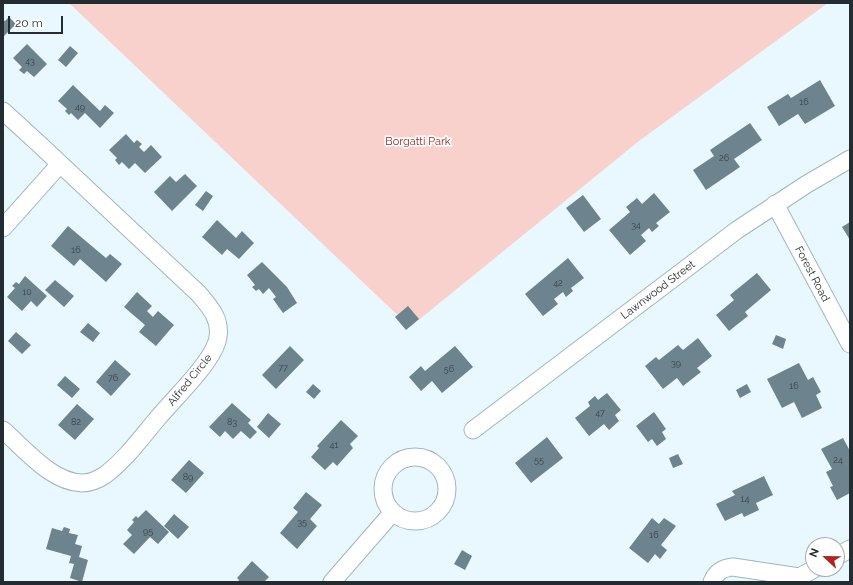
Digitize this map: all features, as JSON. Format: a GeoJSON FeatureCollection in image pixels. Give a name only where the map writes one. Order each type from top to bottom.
{"type":"FeatureCollection","features":[{"type":"Feature","properties":{"kind":"street","name":"Alfred Circle"},"geometry":{"type":"LineString","coordinates":[[3,111],[199,294],[213,312],[217,321],[218,338],[212,353],[200,370],[132,448],[113,469],[93,481],[84,483],[73,482],[55,475],[46,469],[3,430]]}},
{"type":"Feature","properties":{"kind":"street","name":"Lawnwood Street"},"geometry":{"type":"LineString","coordinates":[[473,430],[737,230],[775,204],[850,159]]}},
{"type":"Feature","properties":{"kind":"street"},"geometry":{"type":"LineString","coordinates":[[3,228],[60,164]]}},
{"type":"Feature","properties":{"kind":"street","name":"Forest Road"},"geometry":{"type":"LineString","coordinates":[[775,204],[850,344]]}},
{"type":"Feature","properties":{"kind":"street"},"geometry":{"type":"LineString","coordinates":[[332,582],[393,512]]}},
{"type":"Feature","properties":{"kind":"street"},"geometry":{"type":"LineString","coordinates":[[712,582],[719,571],[733,567],[801,576]]}},
{"type":"Feature","properties":{"kind":"green space","name":"Borgatti Park"},"geometry":{"type":"Polygon","coordinates":[[[69,3],[828,3],[639,141],[410,327],[69,3]]]}},
{"type":"Feature","properties":{"kind":"building"},"geometry":{"type":"Polygon","coordinates":[[[9,17],[16,24],[3,37],[3,20],[5,21],[9,17]]]}},
{"type":"Feature","properties":{"kind":"building"},"geometry":{"type":"Polygon","coordinates":[[[27,44],[47,64],[34,77],[27,71],[24,74],[19,70],[22,67],[13,58],[27,44]]]}},
{"type":"Feature","properties":{"kind":"building"},"geometry":{"type":"Polygon","coordinates":[[[70,46],[78,53],[66,67],[58,60],[70,46]]]}},
{"type":"Feature","properties":{"kind":"building"},"geometry":{"type":"Polygon","coordinates":[[[820,80],[835,106],[805,124],[798,114],[779,126],[767,107],[788,94],[791,98],[820,80]]]}},
{"type":"Feature","properties":{"kind":"building"},"geometry":{"type":"Polygon","coordinates":[[[73,85],[100,111],[105,105],[114,113],[100,128],[85,113],[78,120],[71,113],[69,115],[65,111],[67,109],[58,101],[73,85]]]}},
{"type":"Feature","properties":{"kind":"building"},"geometry":{"type":"Polygon","coordinates":[[[750,123],[762,140],[734,159],[740,167],[706,190],[693,170],[714,156],[710,150],[750,123]]]}},
{"type":"Feature","properties":{"kind":"building"},"geometry":{"type":"Polygon","coordinates":[[[126,134],[134,143],[137,140],[142,144],[139,147],[144,152],[151,145],[162,157],[145,173],[135,163],[129,169],[122,162],[119,165],[115,160],[117,158],[109,150],[126,134]]]}},
{"type":"Feature","properties":{"kind":"building"},"geometry":{"type":"Polygon","coordinates":[[[185,174],[197,186],[172,211],[154,192],[170,176],[176,182],[185,174]]]}},
{"type":"Feature","properties":{"kind":"building"},"geometry":{"type":"Polygon","coordinates":[[[206,191],[213,196],[203,211],[195,205],[206,191]]]}},
{"type":"Feature","properties":{"kind":"building"},"geometry":{"type":"Polygon","coordinates":[[[654,193],[670,212],[656,223],[659,226],[652,232],[649,228],[641,235],[646,241],[630,255],[609,230],[630,212],[626,207],[637,198],[642,204],[654,193]]]}},
{"type":"Feature","properties":{"kind":"building"},"geometry":{"type":"Polygon","coordinates":[[[583,195],[601,219],[584,232],[566,208],[583,195]]]}},
{"type":"Feature","properties":{"kind":"building"},"geometry":{"type":"Polygon","coordinates":[[[217,220],[236,238],[242,231],[254,243],[239,259],[227,249],[222,255],[202,237],[217,220]]]}},
{"type":"Feature","properties":{"kind":"building"},"geometry":{"type":"Polygon","coordinates":[[[850,222],[850,240],[842,227],[850,222]]]}},
{"type":"Feature","properties":{"kind":"building"},"geometry":{"type":"Polygon","coordinates":[[[68,226],[106,258],[110,254],[122,264],[106,282],[80,259],[74,266],[51,246],[68,226]]]}},
{"type":"Feature","properties":{"kind":"building"},"geometry":{"type":"Polygon","coordinates":[[[568,258],[584,278],[571,288],[573,291],[566,297],[563,292],[554,299],[558,304],[543,316],[525,294],[568,258]]]}},
{"type":"Feature","properties":{"kind":"building"},"geometry":{"type":"Polygon","coordinates":[[[262,262],[287,287],[297,303],[283,313],[273,299],[276,297],[269,288],[263,294],[259,289],[256,291],[252,287],[255,285],[247,275],[262,262]]]}},
{"type":"Feature","properties":{"kind":"building"},"geometry":{"type":"Polygon","coordinates":[[[757,273],[771,290],[745,312],[748,316],[729,331],[716,315],[734,300],[730,295],[757,273]]]}},
{"type":"Feature","properties":{"kind":"building"},"geometry":{"type":"Polygon","coordinates":[[[25,276],[47,296],[37,307],[31,301],[22,311],[7,297],[15,288],[12,286],[16,282],[19,284],[25,276]]]}},
{"type":"Feature","properties":{"kind":"building"},"geometry":{"type":"Polygon","coordinates":[[[55,280],[74,296],[64,307],[45,290],[55,280]]]}},
{"type":"Feature","properties":{"kind":"building"},"geometry":{"type":"Polygon","coordinates":[[[137,292],[152,306],[147,311],[153,317],[158,311],[174,325],[156,346],[139,332],[145,325],[124,307],[137,292]]]}},
{"type":"Feature","properties":{"kind":"building"},"geometry":{"type":"Polygon","coordinates":[[[408,306],[419,319],[406,330],[395,317],[408,306]]]}},
{"type":"Feature","properties":{"kind":"building"},"geometry":{"type":"Polygon","coordinates":[[[88,323],[100,333],[93,342],[80,332],[88,323]]]}},
{"type":"Feature","properties":{"kind":"building"},"geometry":{"type":"Polygon","coordinates":[[[16,332],[31,345],[22,354],[8,341],[16,332]]]}},
{"type":"Feature","properties":{"kind":"building"},"geometry":{"type":"Polygon","coordinates":[[[776,335],[786,339],[783,349],[772,344],[776,335]]]}},
{"type":"Feature","properties":{"kind":"building"},"geometry":{"type":"Polygon","coordinates":[[[698,338],[712,356],[697,368],[701,372],[683,386],[677,378],[663,389],[645,366],[656,357],[659,360],[678,345],[683,350],[698,338]]]}},
{"type":"Feature","properties":{"kind":"building"},"geometry":{"type":"Polygon","coordinates":[[[290,346],[304,360],[276,389],[262,375],[290,346]]]}},
{"type":"Feature","properties":{"kind":"building"},"geometry":{"type":"Polygon","coordinates":[[[455,346],[473,367],[442,393],[432,381],[421,391],[409,377],[421,366],[425,371],[455,346]]]}},
{"type":"Feature","properties":{"kind":"building"},"geometry":{"type":"Polygon","coordinates":[[[115,360],[131,374],[111,396],[96,382],[115,360]]]}},
{"type":"Feature","properties":{"kind":"building"},"geometry":{"type":"Polygon","coordinates":[[[799,363],[808,380],[813,377],[821,392],[816,395],[822,408],[802,418],[794,402],[782,408],[767,379],[799,363]]]}},
{"type":"Feature","properties":{"kind":"building"},"geometry":{"type":"Polygon","coordinates":[[[65,376],[80,389],[72,398],[57,385],[65,376]]]}},
{"type":"Feature","properties":{"kind":"building"},"geometry":{"type":"Polygon","coordinates":[[[313,384],[321,391],[314,399],[306,392],[313,384]]]}},
{"type":"Feature","properties":{"kind":"building"},"geometry":{"type":"Polygon","coordinates":[[[747,384],[751,392],[740,398],[736,390],[747,384]]]}},
{"type":"Feature","properties":{"kind":"building"},"geometry":{"type":"Polygon","coordinates":[[[607,393],[621,410],[615,415],[619,421],[609,430],[604,424],[589,436],[575,418],[590,406],[588,402],[595,396],[598,400],[607,393]]]}},
{"type":"Feature","properties":{"kind":"building"},"geometry":{"type":"Polygon","coordinates":[[[232,403],[251,420],[248,423],[257,432],[250,439],[241,431],[233,439],[225,431],[220,437],[209,427],[232,403]]]}},
{"type":"Feature","properties":{"kind":"building"},"geometry":{"type":"Polygon","coordinates":[[[77,404],[94,419],[75,440],[58,425],[77,404]]]}},
{"type":"Feature","properties":{"kind":"building"},"geometry":{"type":"Polygon","coordinates":[[[654,412],[666,429],[662,432],[666,439],[657,446],[652,439],[648,442],[636,426],[654,412]]]}},
{"type":"Feature","properties":{"kind":"building"},"geometry":{"type":"Polygon","coordinates":[[[268,413],[281,424],[269,438],[257,427],[268,413]]]}},
{"type":"Feature","properties":{"kind":"building"},"geometry":{"type":"Polygon","coordinates":[[[341,420],[358,436],[350,444],[353,448],[337,466],[333,462],[325,470],[311,457],[319,448],[317,446],[341,420]]]}},
{"type":"Feature","properties":{"kind":"building"},"geometry":{"type":"Polygon","coordinates":[[[547,437],[563,458],[531,483],[515,463],[547,437]]]}},
{"type":"Feature","properties":{"kind":"building"},"geometry":{"type":"Polygon","coordinates":[[[843,438],[850,451],[850,493],[837,500],[830,487],[833,486],[826,472],[832,469],[821,449],[843,438]]]}},
{"type":"Feature","properties":{"kind":"building"},"geometry":{"type":"Polygon","coordinates":[[[678,454],[683,464],[673,468],[669,458],[678,454]]]}},
{"type":"Feature","properties":{"kind":"building"},"geometry":{"type":"Polygon","coordinates":[[[189,460],[204,473],[186,493],[171,480],[189,460]]]}},
{"type":"Feature","properties":{"kind":"building"},"geometry":{"type":"Polygon","coordinates":[[[764,476],[773,495],[756,503],[759,510],[744,517],[742,513],[725,521],[716,504],[735,495],[732,491],[764,476]]]}},
{"type":"Feature","properties":{"kind":"building"},"geometry":{"type":"Polygon","coordinates":[[[306,492],[322,505],[310,519],[317,526],[297,549],[280,533],[298,512],[293,508],[306,492]]]}},
{"type":"Feature","properties":{"kind":"building"},"geometry":{"type":"Polygon","coordinates":[[[146,510],[169,532],[158,544],[150,537],[134,554],[123,544],[132,535],[127,530],[134,522],[132,520],[136,516],[138,518],[146,510]]]}},
{"type":"Feature","properties":{"kind":"building"},"geometry":{"type":"Polygon","coordinates":[[[174,514],[189,527],[178,539],[164,526],[174,514]]]}},
{"type":"Feature","properties":{"kind":"building"},"geometry":{"type":"Polygon","coordinates":[[[652,518],[659,524],[664,518],[676,526],[661,545],[667,550],[660,559],[655,554],[648,563],[629,548],[652,518]]]}},
{"type":"Feature","properties":{"kind":"building"},"geometry":{"type":"Polygon","coordinates":[[[64,527],[70,529],[69,533],[78,535],[75,544],[82,546],[79,557],[88,560],[82,582],[70,578],[74,564],[69,563],[71,556],[46,549],[52,528],[62,531],[64,527]]]}},
{"type":"Feature","properties":{"kind":"building"},"geometry":{"type":"Polygon","coordinates":[[[462,550],[472,556],[465,570],[454,564],[462,550]]]}},
{"type":"Feature","properties":{"kind":"building"},"geometry":{"type":"Polygon","coordinates":[[[252,561],[269,577],[264,582],[238,582],[239,580],[237,578],[252,561]]]}}]}
